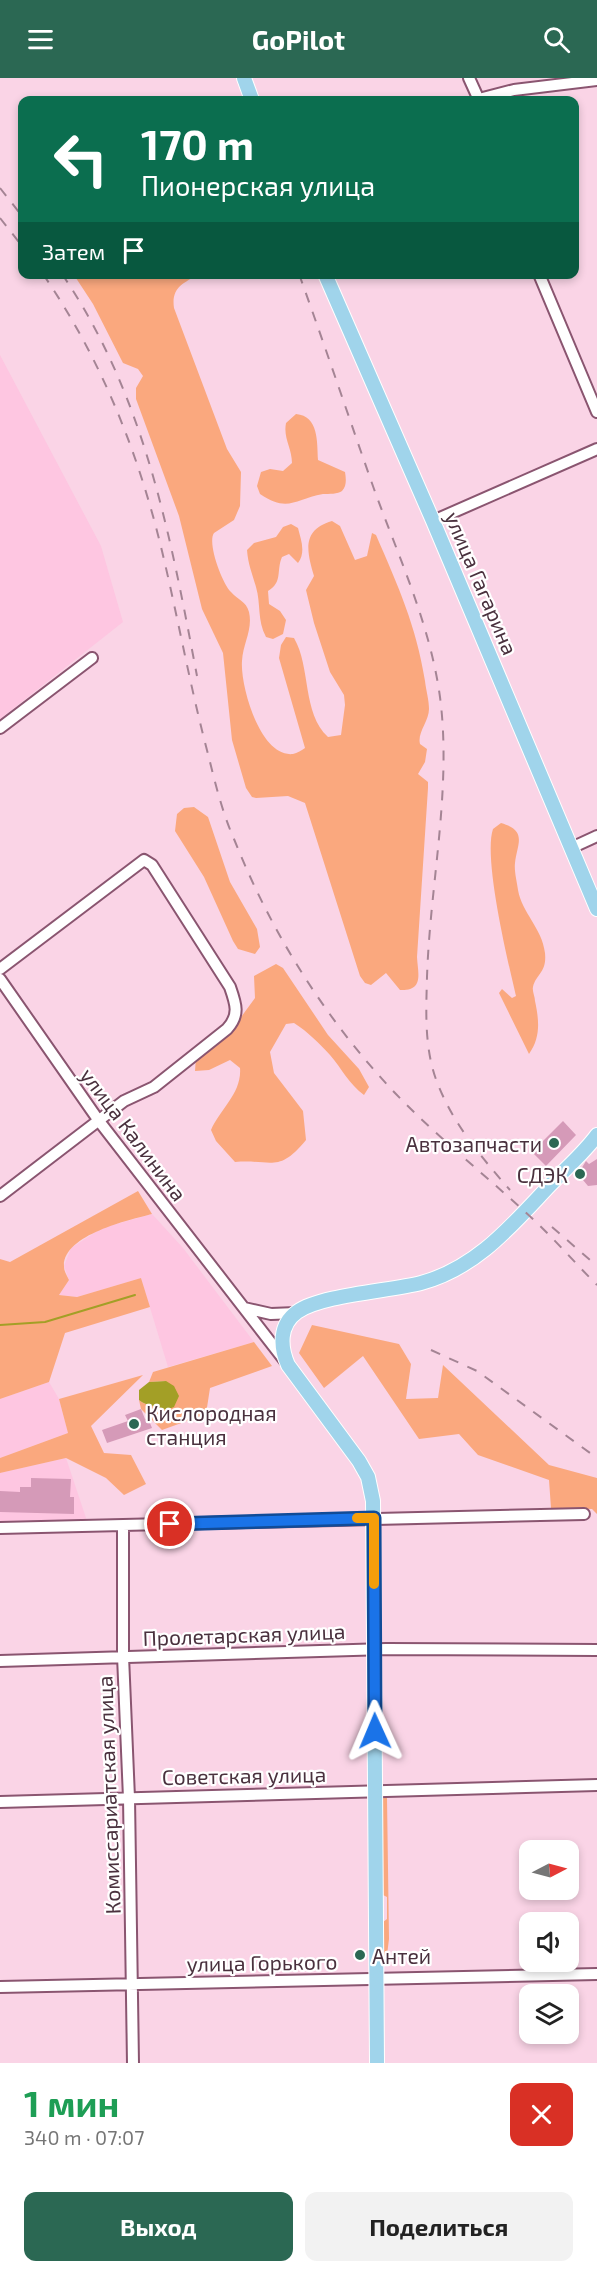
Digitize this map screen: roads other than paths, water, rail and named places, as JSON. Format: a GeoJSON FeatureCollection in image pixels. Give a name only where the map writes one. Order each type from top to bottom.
{"type":"FeatureCollection","features":[{"type":"Feature","properties":{"kind":"main road"},"geometry":{"type":"LineString","coordinates":[[244,78],[251,96]]}},
{"type":"Feature","properties":{"kind":"main road","name":"улица Гагарина"},"geometry":{"type":"LineString","coordinates":[[327,279],[433,521],[597,909]]}},
{"type":"Feature","properties":{"kind":"main road"},"geometry":{"type":"LineString","coordinates":[[377,2063],[374,1518],[371,1488],[359,1461],[288,1365],[284,1355],[282,1336],[285,1327],[296,1313],[316,1303],[422,1282],[463,1266],[498,1240],[597,1135]]}},
{"type":"Feature","properties":{"kind":"street"},"geometry":{"type":"LineString","coordinates":[[469,78],[476,96]]}},
{"type":"Feature","properties":{"kind":"street"},"geometry":{"type":"LineString","coordinates":[[492,96],[514,90],[597,80]]}},
{"type":"Feature","properties":{"kind":"street"},"geometry":{"type":"LineString","coordinates":[[541,279],[597,412]]}},
{"type":"Feature","properties":{"kind":"street"},"geometry":{"type":"LineString","coordinates":[[433,521],[597,449]]}},
{"type":"Feature","properties":{"kind":"street"},"geometry":{"type":"LineString","coordinates":[[0,728],[92,658]]}},
{"type":"Feature","properties":{"kind":"street"},"geometry":{"type":"LineString","coordinates":[[571,848],[597,836]]}},
{"type":"Feature","properties":{"kind":"street"},"geometry":{"type":"LineString","coordinates":[[0,969],[140,862],[148,861],[230,987],[237,1004],[235,1021],[228,1029],[154,1087],[124,1101],[0,1196]]}},
{"type":"Feature","properties":{"kind":"street","name":"улица Калинина"},"geometry":{"type":"LineString","coordinates":[[0,979],[99,1121],[288,1365]]}},
{"type":"Feature","properties":{"kind":"street"},"geometry":{"type":"LineString","coordinates":[[244,1308],[271,1314],[296,1313]]}},
{"type":"Feature","properties":{"kind":"street"},"geometry":{"type":"LineString","coordinates":[[0,1528],[584,1514]]}},
{"type":"Feature","properties":{"kind":"street","name":"Комиссариатская улица"},"geometry":{"type":"LineString","coordinates":[[123,1526],[123,1656],[129,1798],[133,2063]]}},
{"type":"Feature","properties":{"kind":"street","name":"Пролетарская улица"},"geometry":{"type":"LineString","coordinates":[[0,1661],[374,1649],[597,1650]]}},
{"type":"Feature","properties":{"kind":"street","name":"Советская улица"},"geometry":{"type":"LineString","coordinates":[[0,1802],[597,1785]]}},
{"type":"Feature","properties":{"kind":"street","name":"улица Горького"},"geometry":{"type":"LineString","coordinates":[[0,1987],[597,1974]]}},
{"type":"Feature","properties":{"kind":"waterway"},"geometry":{"type":"LineString","coordinates":[[0,1325],[45,1322],[135,1295]]}},
{"type":"Feature","properties":{"kind":"railway"},"geometry":{"type":"LineString","coordinates":[[0,188],[18,211]]}},
{"type":"Feature","properties":{"kind":"railway"},"geometry":{"type":"LineString","coordinates":[[0,218],[18,241]]}},
{"type":"Feature","properties":{"kind":"railway"},"geometry":{"type":"LineString","coordinates":[[46,279],[83,339],[129,442],[162,551],[195,703],[222,808],[249,874],[283,941],[323,1005],[395,1093],[535,1221],[597,1285]]}},
{"type":"Feature","properties":{"kind":"railway"},"geometry":{"type":"LineString","coordinates":[[65,279],[91,320],[134,417],[164,519],[197,676]]}},
{"type":"Feature","properties":{"kind":"railway"},"geometry":{"type":"LineString","coordinates":[[301,279],[421,617],[440,697],[443,732],[442,802],[429,942],[426,1019],[428,1047],[434,1074],[445,1101],[461,1128],[479,1154],[510,1190]]}},
{"type":"Feature","properties":{"kind":"railway"},"geometry":{"type":"LineString","coordinates":[[552,1227],[597,1266]]}},
{"type":"Feature","properties":{"kind":"railway"},"geometry":{"type":"LineString","coordinates":[[431,1350],[477,1371],[597,1458]]}},
{"type":"Feature","properties":{"kind":"place","name":"Автозапчасти"},"geometry":{"type":"Point","coordinates":[554,1143]}},
{"type":"Feature","properties":{"kind":"place","name":"СДЭК"},"geometry":{"type":"Point","coordinates":[580,1174]}},
{"type":"Feature","properties":{"kind":"place","name":"Кислородная станция"},"geometry":{"type":"Point","coordinates":[134,1424]}},
{"type":"Feature","properties":{"kind":"place","name":"Антей"},"geometry":{"type":"Point","coordinates":[360,1955]}}]}
